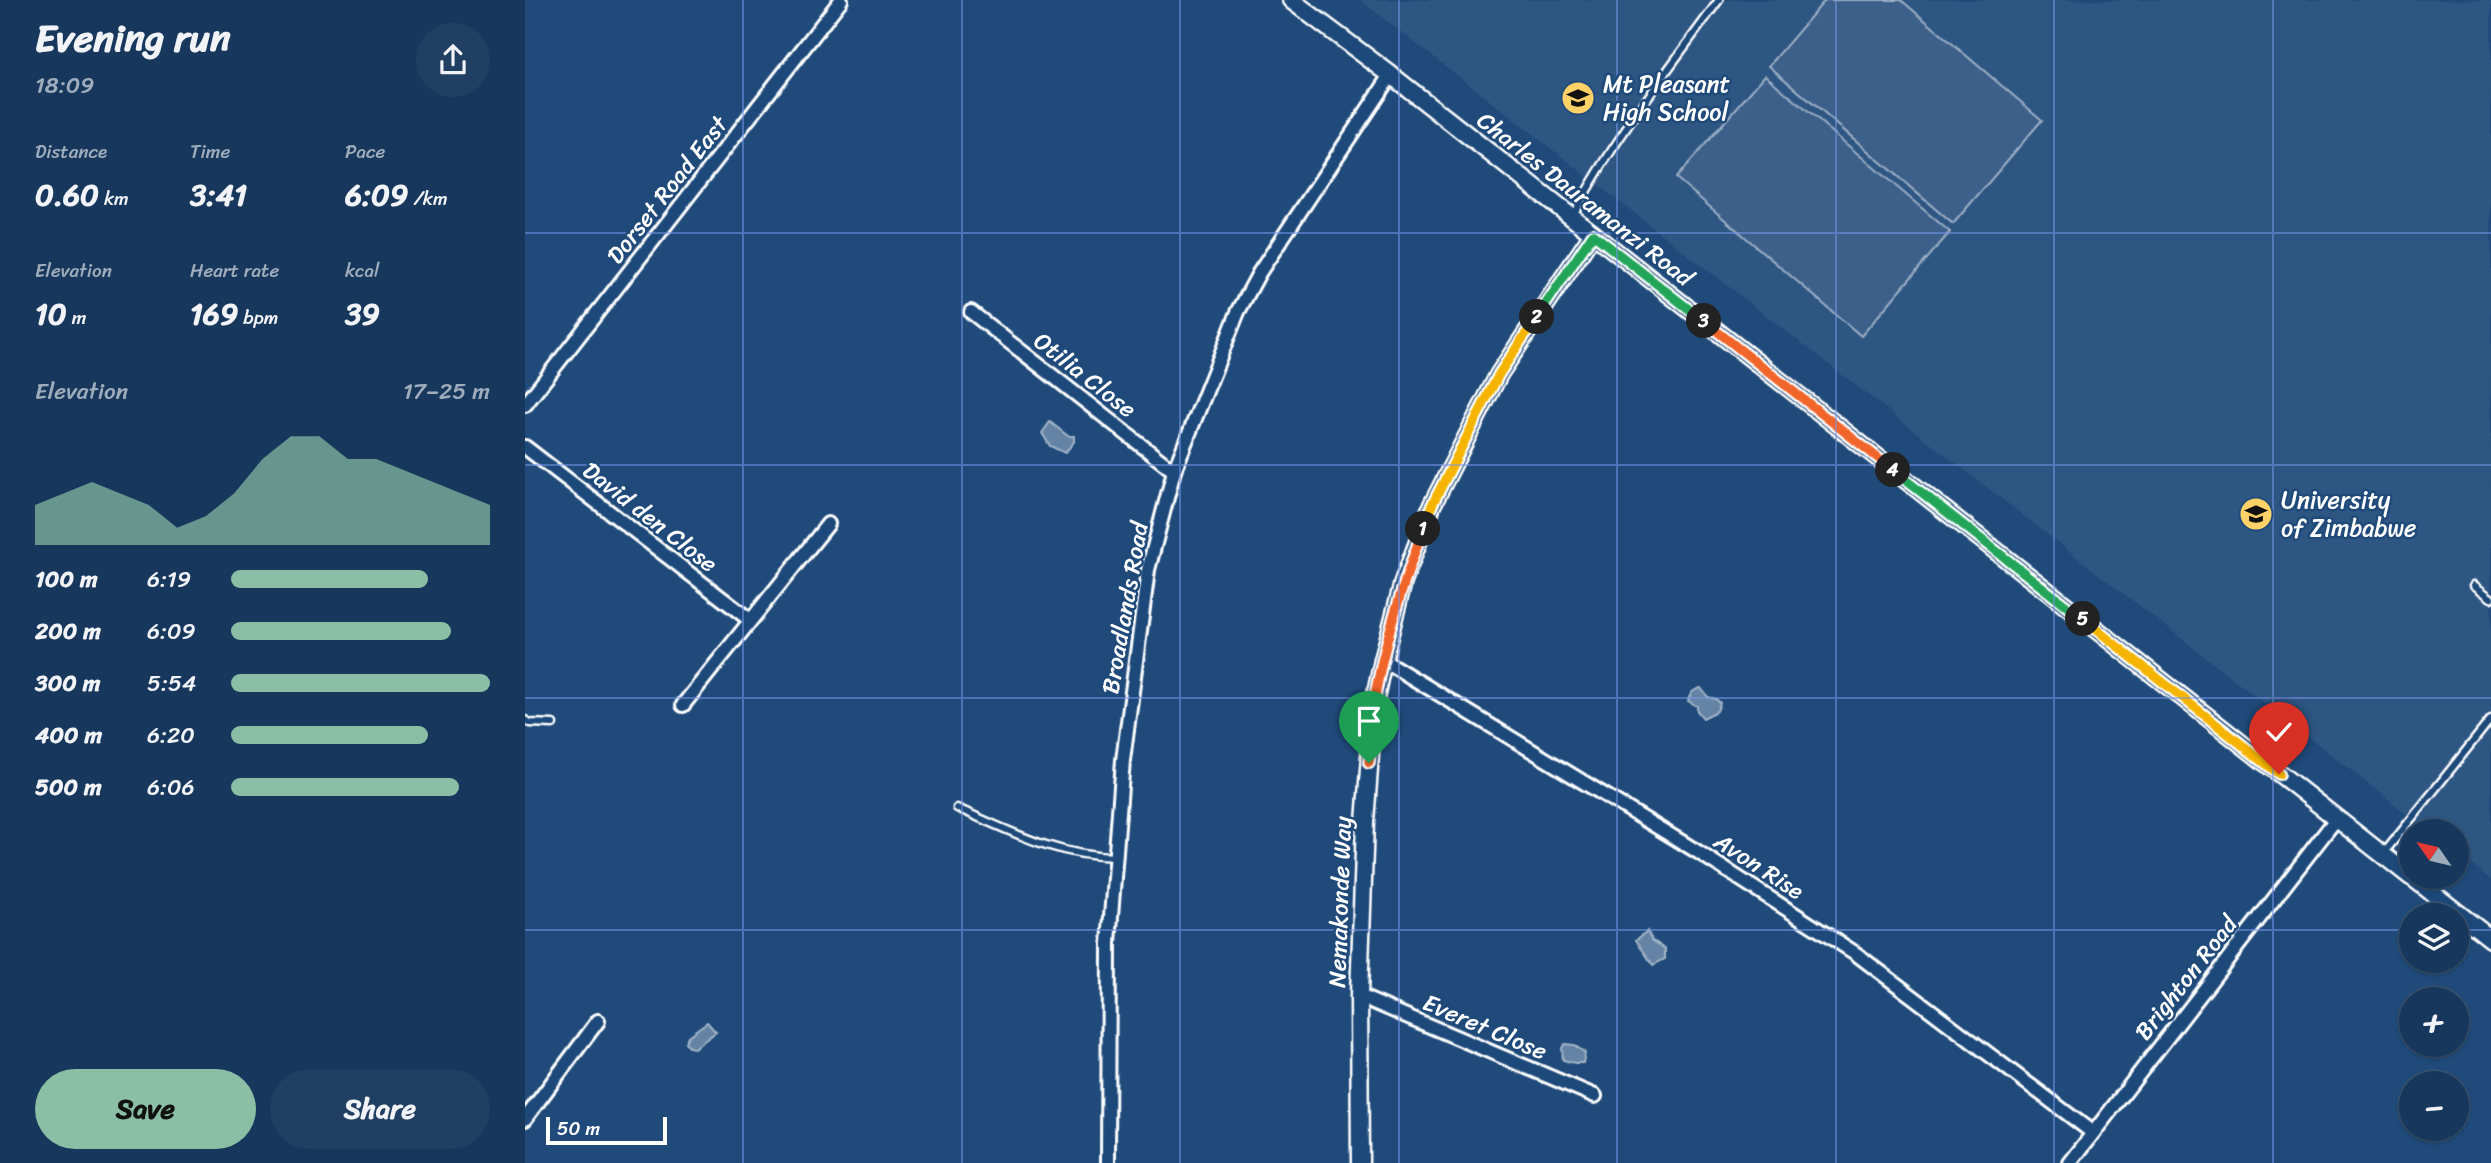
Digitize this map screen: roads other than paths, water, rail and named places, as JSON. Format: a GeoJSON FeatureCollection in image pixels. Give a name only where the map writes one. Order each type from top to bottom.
{"type":"FeatureCollection","features":[{"type":"Feature","properties":{"kind":"street","name":"Dorset Road East"},"geometry":{"type":"LineString","coordinates":[[525,405],[841,0]]}},
{"type":"Feature","properties":{"kind":"street","name":"Charles Dauramanzi Road"},"geometry":{"type":"LineString","coordinates":[[1291,0],[1391,75],[2399,867]]}},
{"type":"Feature","properties":{"kind":"street","name":"Broadlands Road"},"geometry":{"type":"LineString","coordinates":[[1108,1163],[1109,943],[1123,760],[1148,570],[1174,471],[1238,312],[1254,283],[1391,75]]}},
{"type":"Feature","properties":{"kind":"street","name":"Nemakonde Way"},"geometry":{"type":"LineString","coordinates":[[1360,1163],[1359,996],[1365,822],[1374,704],[1383,660],[1403,582],[1432,505],[1499,374],[1593,234]]}},
{"type":"Feature","properties":{"kind":"street","name":"Otilia Close"},"geometry":{"type":"LineString","coordinates":[[971,312],[1174,471]]}},
{"type":"Feature","properties":{"kind":"street","name":"David den Close"},"geometry":{"type":"LineString","coordinates":[[525,447],[750,620]]}},
{"type":"Feature","properties":{"kind":"street"},"geometry":{"type":"LineString","coordinates":[[683,705],[828,524]]}},
{"type":"Feature","properties":{"kind":"street","name":"Avon Rise"},"geometry":{"type":"LineString","coordinates":[[1383,660],[1698,852],[1855,953],[2093,1133]]}},
{"type":"Feature","properties":{"kind":"street","name":"Brighton Road"},"geometry":{"type":"LineString","coordinates":[[2070,1163],[2336,819]]}},
{"type":"Feature","properties":{"kind":"street","name":"Charles Dauramanzi Road"},"geometry":{"type":"LineString","coordinates":[[2427,889],[2491,939]]}},
{"type":"Feature","properties":{"kind":"street","name":"Everet Close"},"geometry":{"type":"LineString","coordinates":[[1359,996],[1595,1096]]}},
{"type":"Feature","properties":{"kind":"street"},"geometry":{"type":"LineString","coordinates":[[525,1119],[598,1021]]}},
{"type":"Feature","properties":{"kind":"lane"},"geometry":{"type":"LineString","coordinates":[[1572,217],[1623,134],[1719,0]]}},
{"type":"Feature","properties":{"kind":"lane"},"geometry":{"type":"LineString","coordinates":[[2474,585],[2491,598]]}},
{"type":"Feature","properties":{"kind":"lane"},"geometry":{"type":"LineString","coordinates":[[2383,854],[2491,719]]}},
{"type":"Feature","properties":{"kind":"lane"},"geometry":{"type":"LineString","coordinates":[[525,720],[530,723],[553,724]]}},
{"type":"Feature","properties":{"kind":"lane"},"geometry":{"type":"LineString","coordinates":[[957,808],[1042,844],[1087,857],[1115,857]]}},
{"type":"Feature","properties":{"kind":"place","name":"Mt Pleasant High School"},"geometry":{"type":"Point","coordinates":[1578,98]}},
{"type":"Feature","properties":{"kind":"place","name":"University of Zimbabwe"},"geometry":{"type":"Point","coordinates":[2256,514]}}]}
